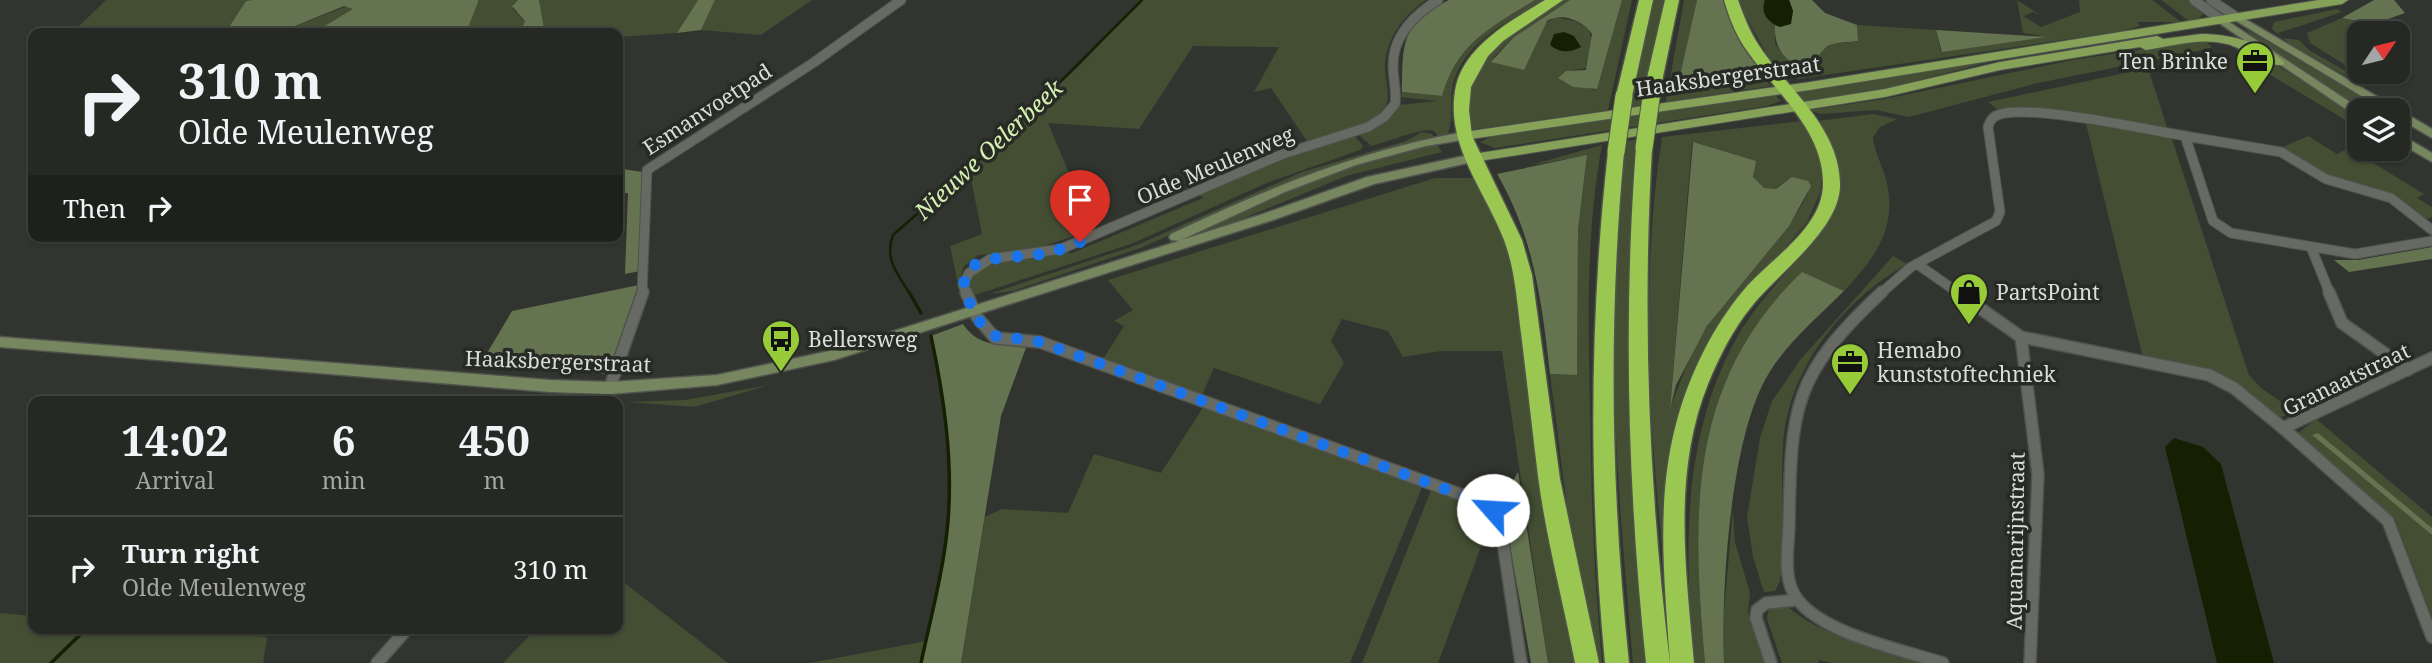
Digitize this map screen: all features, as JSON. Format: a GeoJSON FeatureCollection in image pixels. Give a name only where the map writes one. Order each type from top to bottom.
{"type":"FeatureCollection","features":[{"type":"Feature","properties":{"kind":"highway"},"geometry":{"type":"LineString","coordinates":[[1556,0],[1502,34],[1471,66],[1460,96],[1464,136],[1513,240],[1523,275],[1549,479],[1587,663]]}},
{"type":"Feature","properties":{"kind":"highway"},"geometry":{"type":"LineString","coordinates":[[1617,663],[1603,449],[1605,265],[1624,96],[1646,0]]}},
{"type":"Feature","properties":{"kind":"highway"},"geometry":{"type":"LineString","coordinates":[[1658,663],[1640,497],[1635,392],[1637,236],[1644,148],[1652,92],[1672,0]]}},
{"type":"Feature","properties":{"kind":"highway"},"geometry":{"type":"LineString","coordinates":[[1682,663],[1673,496],[1685,425],[1716,346],[1744,301],[1812,229],[1829,206],[1832,184],[1827,152],[1752,45],[1731,0]]}},
{"type":"Feature","properties":{"kind":"main road","name":"Haaksbergerstraat"},"geometry":{"type":"LineString","coordinates":[[0,342],[550,386],[608,394],[730,377],[834,355],[1138,255],[1268,217],[1371,180],[1474,158],[1885,93],[1969,72],[2113,47],[2342,0]]}},
{"type":"Feature","properties":{"kind":"main road","name":"Haaksbergerstraat"},"geometry":{"type":"LineString","coordinates":[[1138,255],[1272,192],[1329,169],[1381,153],[1464,136],[1785,89],[2220,19],[2247,24],[2324,9],[2342,0]]}},
{"type":"Feature","properties":{"kind":"main road"},"geometry":{"type":"LineString","coordinates":[[2233,22],[2278,62]]}},
{"type":"Feature","properties":{"kind":"main road"},"geometry":{"type":"LineString","coordinates":[[2247,24],[2372,98]]}},
{"type":"Feature","properties":{"kind":"main road"},"geometry":{"type":"LineString","coordinates":[[2113,47],[2134,48],[2221,37],[2249,45],[2347,106]]}},
{"type":"Feature","properties":{"kind":"main road"},"geometry":{"type":"LineString","coordinates":[[2410,120],[2432,134]]}},
{"type":"Feature","properties":{"kind":"main road"},"geometry":{"type":"LineString","coordinates":[[2410,144],[2432,158]]}},
{"type":"Feature","properties":{"kind":"street","name":"Esmanvoetpad"},"geometry":{"type":"LineString","coordinates":[[608,394],[644,288],[647,170],[813,64],[901,0]]}},
{"type":"Feature","properties":{"kind":"street","name":"Olde Meulenweg"},"geometry":{"type":"LineString","coordinates":[[973,309],[963,285],[969,270],[977,263],[999,257],[1033,256],[1061,249],[1255,165],[1375,124],[1395,104],[1393,62],[1398,43],[1412,20],[1438,0]]}},
{"type":"Feature","properties":{"kind":"street"},"geometry":{"type":"LineString","coordinates":[[2194,0],[2220,19]]}},
{"type":"Feature","properties":{"kind":"street"},"geometry":{"type":"LineString","coordinates":[[2211,0],[2233,22]]}},
{"type":"Feature","properties":{"kind":"street"},"geometry":{"type":"LineString","coordinates":[[1943,663],[1826,622],[1797,600],[1788,576],[1793,428],[1800,398],[1825,352],[1899,277],[1917,264],[1996,222],[2000,212],[1988,127],[1991,119],[1999,114],[2028,111],[2281,152],[2326,179],[2391,198],[2432,230]]}},
{"type":"Feature","properties":{"kind":"street"},"geometry":{"type":"LineString","coordinates":[[2185,136],[2213,221],[2231,233],[2363,254],[2432,241]]}},
{"type":"Feature","properties":{"kind":"street"},"geometry":{"type":"LineString","coordinates":[[2311,247],[2342,323],[2408,370]]}},
{"type":"Feature","properties":{"kind":"street"},"geometry":{"type":"LineString","coordinates":[[1917,264],[2021,337],[2209,375],[2234,388],[2283,428]]}},
{"type":"Feature","properties":{"kind":"street"},"geometry":{"type":"LineString","coordinates":[[973,309],[995,338],[1040,342],[1486,504],[1493,510],[1501,529],[1521,663]]}},
{"type":"Feature","properties":{"kind":"street","name":"Aquamarijnstraat"},"geometry":{"type":"LineString","coordinates":[[2021,337],[2038,474],[2030,663]]}},
{"type":"Feature","properties":{"kind":"street","name":"Granaatstraat"},"geometry":{"type":"LineString","coordinates":[[2432,358],[2283,428],[2388,521],[2432,637]]}},
{"type":"Feature","properties":{"kind":"street"},"geometry":{"type":"LineString","coordinates":[[1771,663],[1756,618],[1757,610],[1766,603],[1797,600]]}},
{"type":"Feature","properties":{"kind":"street"},"geometry":{"type":"LineString","coordinates":[[377,663],[403,634]]}},
{"type":"Feature","properties":{"kind":"shaded area"},"geometry":{"type":"Polygon","coordinates":[[[106,0],[252,0],[246,1],[228,28],[77,28],[106,0]]]}},
{"type":"Feature","properties":{"kind":"shaded area"},"geometry":{"type":"Polygon","coordinates":[[[478,0],[518,0],[513,4],[513,9],[525,21],[522,28],[468,28],[478,0]]]}},
{"type":"Feature","properties":{"kind":"shaded area"},"geometry":{"type":"Polygon","coordinates":[[[518,0],[539,0],[544,28],[522,28],[525,21],[512,6],[518,0]]]}},
{"type":"Feature","properties":{"kind":"shaded area"},"geometry":{"type":"Polygon","coordinates":[[[539,0],[698,0],[677,33],[623,37],[623,28],[544,28],[539,0]]]}},
{"type":"Feature","properties":{"kind":"shaded area"},"geometry":{"type":"Polygon","coordinates":[[[698,0],[715,0],[701,30],[677,33],[698,0]]]}},
{"type":"Feature","properties":{"kind":"shaded area"},"geometry":{"type":"Polygon","coordinates":[[[715,0],[812,0],[761,35],[701,30],[715,0]]]}},
{"type":"Feature","properties":{"kind":"shaded area"},"geometry":{"type":"Polygon","coordinates":[[[1142,0],[1426,0],[1404,20],[1389,46],[1385,66],[1388,99],[1383,111],[1371,121],[1353,128],[1307,141],[1271,88],[1254,92],[1279,47],[1193,46],[1139,129],[1048,123],[1093,230],[1034,249],[978,255],[964,266],[958,284],[950,246],[982,234],[969,169],[1078,67],[1142,0]]]}},
{"type":"Feature","properties":{"kind":"shaded area"},"geometry":{"type":"Polygon","coordinates":[[[1449,0],[1535,0],[1490,28],[1467,49],[1457,62],[1442,96],[1402,92],[1404,48],[1413,27],[1433,9],[1449,0]]]}},
{"type":"Feature","properties":{"kind":"shaded area"},"geometry":{"type":"Polygon","coordinates":[[[1535,0],[1543,0],[1489,34],[1467,56],[1453,84],[1448,133],[1439,137],[1434,131],[1421,131],[1371,146],[1358,134],[1398,105],[1437,101],[1400,97],[1402,92],[1442,96],[1457,62],[1467,49],[1490,28],[1535,0]]]}},
{"type":"Feature","properties":{"kind":"shaded area"},"geometry":{"type":"Polygon","coordinates":[[[1562,0],[1570,0],[1514,37],[1492,59],[1555,17],[1575,21],[1589,29],[1592,42],[1587,68],[1572,70],[1561,81],[1596,90],[1622,0],[1632,0],[1608,110],[1470,130],[1467,107],[1471,86],[1480,68],[1492,52],[1508,38],[1562,0]]]}},
{"type":"Feature","properties":{"kind":"shaded area"},"geometry":{"type":"Polygon","coordinates":[[[1570,0],[1622,0],[1597,89],[1573,87],[1558,78],[1566,71],[1586,70],[1592,34],[1577,21],[1565,17],[1547,21],[1524,70],[1491,62],[1514,37],[1570,0]]]}},
{"type":"Feature","properties":{"kind":"shaded area"},"geometry":{"type":"Polygon","coordinates":[[[1652,0],[1664,0],[1645,105],[1631,107],[1652,0]]]}},
{"type":"Feature","properties":{"kind":"shaded area"},"geometry":{"type":"Polygon","coordinates":[[[1684,0],[1697,0],[1679,80],[1691,82],[1764,75],[1770,86],[1666,102],[1684,0]]]}},
{"type":"Feature","properties":{"kind":"shaded area"},"geometry":{"type":"Polygon","coordinates":[[[1697,0],[1726,0],[1764,75],[1691,82],[1679,80],[1697,0]]]}},
{"type":"Feature","properties":{"kind":"shaded area"},"geometry":{"type":"Polygon","coordinates":[[[1737,0],[1765,0],[1766,14],[1775,25],[1775,43],[1784,57],[1803,63],[1832,44],[1858,41],[1857,25],[1936,30],[1941,51],[2042,36],[2023,33],[2017,0],[2040,15],[2033,12],[2023,16],[2041,27],[2080,12],[2079,0],[2152,0],[2181,22],[2137,22],[2140,26],[2123,31],[1798,79],[1770,60],[1737,0]]]}},
{"type":"Feature","properties":{"kind":"shaded area"},"geometry":{"type":"Polygon","coordinates":[[[1765,0],[1789,0],[1793,11],[1791,24],[1780,27],[1772,23],[1764,13],[1765,0]]]}},
{"type":"Feature","properties":{"kind":"shaded area"},"geometry":{"type":"Polygon","coordinates":[[[1789,0],[1812,0],[1825,13],[1857,25],[1858,41],[1830,45],[1805,63],[1790,61],[1780,49],[1775,33],[1775,25],[1780,27],[1793,11],[1789,0]]]}},
{"type":"Feature","properties":{"kind":"shaded area"},"geometry":{"type":"Polygon","coordinates":[[[2161,0],[2190,0],[2203,14],[2197,20],[2189,21],[2161,0]]]}},
{"type":"Feature","properties":{"kind":"shaded area"},"geometry":{"type":"Polygon","coordinates":[[[2374,0],[2394,0],[2405,13],[2382,21],[2342,18],[2374,0]]]}},
{"type":"Feature","properties":{"kind":"shaded area"},"geometry":{"type":"Polygon","coordinates":[[[246,1],[478,2],[468,28],[321,28],[353,9],[344,6],[290,28],[228,28],[246,1]]]}},
{"type":"Feature","properties":{"kind":"shaded area"},"geometry":{"type":"Polygon","coordinates":[[[347,6],[354,9],[322,28],[291,28],[347,6]]]}},
{"type":"Feature","properties":{"kind":"shaded area"},"geometry":{"type":"Polygon","coordinates":[[[2337,9],[2342,12],[2278,33],[2283,38],[2299,40],[2309,50],[2347,72],[2347,76],[2290,44],[2272,29],[2274,22],[2337,9]]]}},
{"type":"Feature","properties":{"kind":"shaded area"},"geometry":{"type":"Polygon","coordinates":[[[2342,18],[2358,21],[2347,21],[2347,66],[2310,43],[2307,33],[2342,18]]]}},
{"type":"Feature","properties":{"kind":"shaded area"},"geometry":{"type":"Polygon","coordinates":[[[2246,29],[2363,98],[2347,98],[2347,101],[2342,98],[2283,60],[2246,29]]]}},
{"type":"Feature","properties":{"kind":"shaded area"},"geometry":{"type":"Polygon","coordinates":[[[1936,30],[2046,37],[1942,52],[1936,30]]]}},
{"type":"Feature","properties":{"kind":"shaded area"},"geometry":{"type":"Polygon","coordinates":[[[1564,32],[1574,36],[1581,47],[1565,51],[1550,45],[1554,34],[1564,32]]]}},
{"type":"Feature","properties":{"kind":"shaded area"},"geometry":{"type":"Polygon","coordinates":[[[2205,40],[2212,48],[2038,83],[1909,117],[1876,110],[1820,114],[1809,110],[1885,99],[2073,60],[2205,40]]]}},
{"type":"Feature","properties":{"kind":"shaded area"},"geometry":{"type":"Polygon","coordinates":[[[2235,47],[2257,53],[2347,109],[2347,121],[2242,58],[2235,47]]]}},
{"type":"Feature","properties":{"kind":"shaded area"},"geometry":{"type":"Polygon","coordinates":[[[1997,60],[1888,88],[1800,102],[1792,91],[1997,60]]]}},
{"type":"Feature","properties":{"kind":"shaded area"},"geometry":{"type":"Polygon","coordinates":[[[2148,68],[2168,130],[2018,108],[1997,109],[1988,102],[2148,68]]]}},
{"type":"Feature","properties":{"kind":"shaded area"},"geometry":{"type":"Polygon","coordinates":[[[1774,94],[1781,101],[1767,106],[1495,148],[1480,142],[1490,137],[1774,94]]]}},
{"type":"Feature","properties":{"kind":"shaded area"},"geometry":{"type":"Polygon","coordinates":[[[1873,114],[1897,119],[1880,127],[1873,137],[1889,196],[1889,212],[1882,240],[1866,266],[1844,291],[1802,273],[1764,315],[1736,360],[1717,406],[1705,454],[1699,504],[1698,555],[1705,663],[1694,663],[1689,533],[1698,448],[1708,406],[1723,366],[1743,327],[1828,218],[1817,121],[1873,114]]]}},
{"type":"Feature","properties":{"kind":"shaded area"},"geometry":{"type":"Polygon","coordinates":[[[1803,121],[1817,148],[1822,174],[1820,193],[1807,222],[1751,288],[1696,377],[1669,609],[1657,492],[1649,314],[1650,254],[1662,137],[1803,121]],[[1692,142],[1670,408],[1692,354],[1706,329],[1723,304],[1780,237],[1808,193],[1788,180],[1775,189],[1764,188],[1755,182],[1753,171],[1692,142]]]}},
{"type":"Feature","properties":{"kind":"shaded area"},"geometry":{"type":"Polygon","coordinates":[[[2086,124],[2163,135],[2172,139],[2249,375],[2261,388],[2297,413],[2280,417],[2236,385],[2143,358],[2086,124]]]}},
{"type":"Feature","properties":{"kind":"shaded area"},"geometry":{"type":"Polygon","coordinates":[[[1422,132],[1432,134],[1435,139],[1342,162],[1288,182],[1143,247],[1013,291],[989,294],[1137,245],[1302,172],[1406,141],[1422,132]]]}},
{"type":"Feature","properties":{"kind":"shaded area"},"geometry":{"type":"Polygon","coordinates":[[[1355,136],[1363,146],[1360,150],[1269,182],[1131,244],[975,295],[968,289],[967,277],[998,260],[1040,257],[1068,250],[1070,254],[1203,198],[1199,194],[1300,153],[1355,136]]]}},
{"type":"Feature","properties":{"kind":"shaded area"},"geometry":{"type":"Polygon","coordinates":[[[2308,136],[2337,154],[2347,149],[2347,161],[2370,161],[2424,194],[2417,198],[2432,207],[2432,217],[2427,219],[2389,193],[2331,177],[2281,148],[2308,136]]]}},
{"type":"Feature","properties":{"kind":"shaded area"},"geometry":{"type":"Polygon","coordinates":[[[1640,139],[1630,268],[1629,398],[1635,498],[1652,663],[1633,663],[1614,402],[1614,271],[1619,206],[1626,141],[1640,139]]]}},
{"type":"Feature","properties":{"kind":"shaded area"},"geometry":{"type":"Polygon","coordinates":[[[1693,142],[1756,161],[1753,177],[1764,188],[1776,189],[1792,177],[1808,181],[1811,186],[1789,226],[1707,326],[1676,385],[1670,409],[1693,142]]]}},
{"type":"Feature","properties":{"kind":"shaded area"},"geometry":{"type":"Polygon","coordinates":[[[1436,143],[1442,152],[1346,176],[1225,226],[1186,237],[1327,172],[1436,143]]]}},
{"type":"Feature","properties":{"kind":"shaded area"},"geometry":{"type":"Polygon","coordinates":[[[1602,145],[1593,210],[1589,308],[1592,503],[1602,663],[1596,663],[1570,530],[1550,374],[1577,375],[1578,230],[1587,156],[1531,165],[1602,145]]]}},
{"type":"Feature","properties":{"kind":"shaded area"},"geometry":{"type":"Polygon","coordinates":[[[1587,155],[1578,230],[1577,375],[1550,374],[1544,322],[1528,246],[1510,198],[1497,174],[1587,155]]]}},
{"type":"Feature","properties":{"kind":"shaded area"},"geometry":{"type":"Polygon","coordinates":[[[623,169],[642,172],[640,271],[625,274],[628,193],[623,194],[623,169]]]}},
{"type":"Feature","properties":{"kind":"shaded area"},"geometry":{"type":"Polygon","coordinates":[[[1435,178],[1476,178],[1498,218],[1514,266],[1575,663],[1548,663],[1502,351],[1441,351],[1403,357],[1388,331],[1342,319],[1331,341],[1344,363],[1320,404],[1214,368],[1202,395],[1103,359],[1124,326],[1114,321],[1133,310],[1108,280],[1435,178]]]}},
{"type":"Feature","properties":{"kind":"shaded area"},"geometry":{"type":"Polygon","coordinates":[[[2432,247],[2432,259],[2349,272],[2334,260],[2358,260],[2432,247]]]}},
{"type":"Feature","properties":{"kind":"shaded area"},"geometry":{"type":"Polygon","coordinates":[[[1893,256],[1907,264],[1883,279],[1840,318],[1822,340],[1795,391],[1783,447],[1783,547],[1780,581],[1775,591],[1764,592],[1753,557],[1747,517],[1760,438],[1772,401],[1801,359],[1893,256]]]}},
{"type":"Feature","properties":{"kind":"shaded area"},"geometry":{"type":"Polygon","coordinates":[[[1802,272],[1844,291],[1777,360],[1761,388],[1750,416],[1735,485],[1726,561],[1724,663],[1705,663],[1698,555],[1699,504],[1705,454],[1717,405],[1736,359],[1764,315],[1802,272]]]}},
{"type":"Feature","properties":{"kind":"shaded area"},"geometry":{"type":"Polygon","coordinates":[[[639,285],[610,374],[480,365],[512,311],[639,285]]]}},
{"type":"Feature","properties":{"kind":"shaded area"},"geometry":{"type":"Polygon","coordinates":[[[963,324],[976,337],[992,344],[1027,345],[1001,416],[961,663],[921,663],[944,557],[949,498],[947,428],[931,336],[963,324]]]}},
{"type":"Feature","properties":{"kind":"shaded area"},"geometry":{"type":"Polygon","coordinates":[[[769,385],[694,407],[628,402],[685,400],[769,385]]]}},
{"type":"Feature","properties":{"kind":"shaded area"},"geometry":{"type":"Polygon","coordinates":[[[1204,406],[1423,485],[1350,663],[961,663],[985,517],[1002,509],[1068,513],[1094,454],[1161,473],[1204,406]]]}},
{"type":"Feature","properties":{"kind":"shaded area"},"geometry":{"type":"Polygon","coordinates":[[[2316,419],[2432,517],[2432,528],[2318,434],[2312,435],[2432,535],[2432,617],[2395,519],[2306,445],[2298,433],[2316,419]]]}},
{"type":"Feature","properties":{"kind":"shaded area"},"geometry":{"type":"Polygon","coordinates":[[[2318,433],[2432,528],[2432,535],[2312,435],[2318,433]]]}},
{"type":"Feature","properties":{"kind":"shaded area"},"geometry":{"type":"Polygon","coordinates":[[[2174,438],[2203,447],[2221,464],[2274,663],[2217,663],[2165,447],[2174,438]]]}},
{"type":"Feature","properties":{"kind":"shaded area"},"geometry":{"type":"Polygon","coordinates":[[[1518,472],[1548,663],[1531,663],[1504,513],[1496,501],[1483,494],[1513,481],[1518,472]]]}},
{"type":"Feature","properties":{"kind":"shaded area"},"geometry":{"type":"Polygon","coordinates":[[[1432,488],[1482,506],[1492,517],[1438,663],[1362,663],[1432,488]]]}},
{"type":"Feature","properties":{"kind":"shaded area"},"geometry":{"type":"Polygon","coordinates":[[[1733,509],[1735,542],[1750,593],[1748,613],[1764,663],[1724,663],[1724,611],[1733,509]]]}},
{"type":"Feature","properties":{"kind":"shaded area"},"geometry":{"type":"Polygon","coordinates":[[[623,582],[728,663],[503,663],[531,634],[623,634],[623,582]]]}},
{"type":"Feature","properties":{"kind":"shaded area"},"geometry":{"type":"Polygon","coordinates":[[[1786,605],[1800,616],[1833,633],[1922,663],[1833,663],[1819,660],[1819,663],[1782,663],[1767,619],[1769,608],[1786,605]]]}},
{"type":"Feature","properties":{"kind":"shaded area"},"geometry":{"type":"Polygon","coordinates":[[[0,613],[28,616],[28,634],[238,634],[267,637],[263,663],[0,663],[0,613]]]}},
{"type":"Feature","properties":{"kind":"shaded area"},"geometry":{"type":"Polygon","coordinates":[[[926,641],[921,663],[810,663],[926,641]]]}},
{"type":"Feature","properties":{"kind":"waterway","name":"Nieuwe Oelerbeek"},"geometry":{"type":"LineString","coordinates":[[910,294],[891,259],[893,235],[1003,139],[1142,0]]}},
{"type":"Feature","properties":{"kind":"waterway","name":"Nieuwe Oelerbeek"},"geometry":{"type":"LineString","coordinates":[[909,292],[921,313]]}},
{"type":"Feature","properties":{"kind":"waterway","name":"Nieuwe Oelerbeek"},"geometry":{"type":"LineString","coordinates":[[921,663],[944,557],[949,498],[946,428],[931,336]]}},
{"type":"Feature","properties":{"kind":"waterway"},"geometry":{"type":"LineString","coordinates":[[51,663],[81,634]]}},
{"type":"Feature","properties":{"kind":"place","name":"Ten Brinke"},"geometry":{"type":"Point","coordinates":[2255,95]}},
{"type":"Feature","properties":{"kind":"place","name":"PartsPoint"},"geometry":{"type":"Point","coordinates":[1969,326]}},
{"type":"Feature","properties":{"kind":"place","name":"Bellersweg"},"geometry":{"type":"Point","coordinates":[781,373]}},
{"type":"Feature","properties":{"kind":"place","name":"Hemabo kunststoftechniek"},"geometry":{"type":"Point","coordinates":[1850,396]}},
{"type":"Feature","properties":{"kind":"route"},"geometry":{"type":"LineString","coordinates":[[1080,242],[1045,254],[987,259],[969,270],[963,285],[977,317],[991,336],[1002,340],[1040,342],[1486,504],[1493,510]]}}]}
